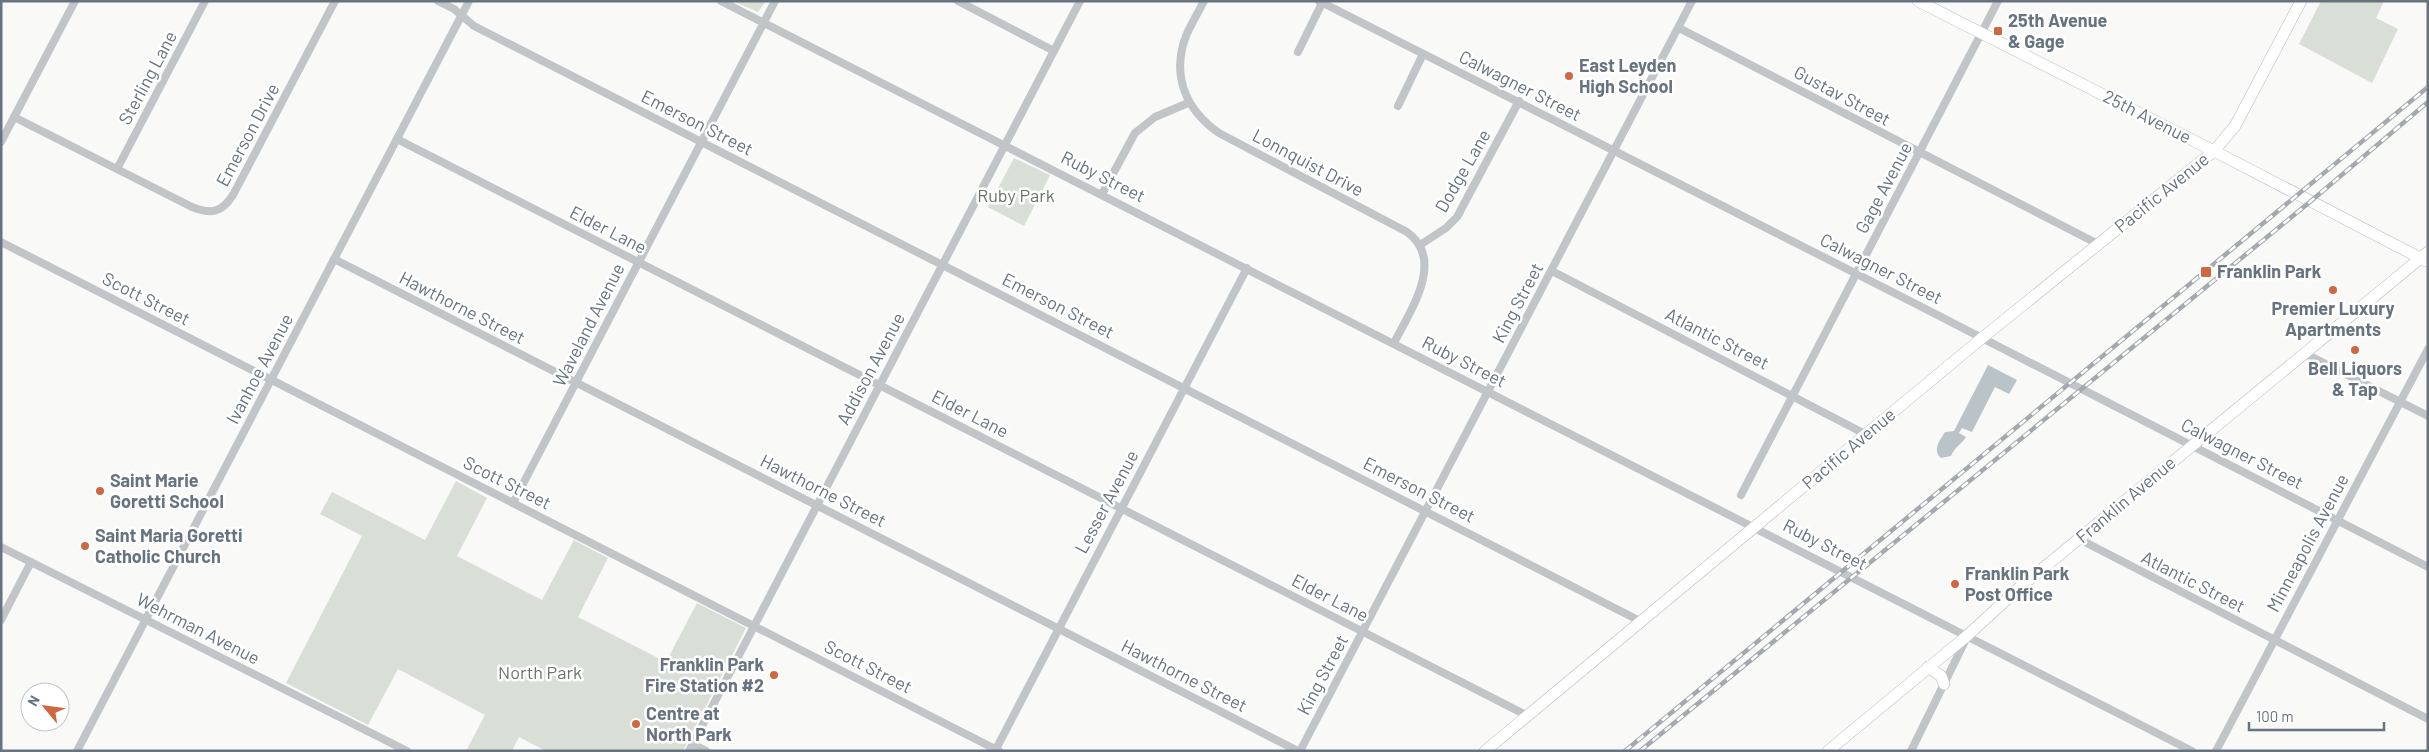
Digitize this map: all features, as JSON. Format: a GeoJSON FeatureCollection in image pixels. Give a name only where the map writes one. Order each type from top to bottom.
{"type":"FeatureCollection","features":[{"type":"Feature","properties":{"kind":"street"},"geometry":{"type":"LineString","coordinates":[[1,142],[75,1]]}},
{"type":"Feature","properties":{"kind":"street","name":"Sterling Lane"},"geometry":{"type":"LineString","coordinates":[[117,169],[205,1]]}},
{"type":"Feature","properties":{"kind":"street","name":"Emerson Drive"},"geometry":{"type":"LineString","coordinates":[[14,117],[200,210],[219,210],[226,206],[335,1]]}},
{"type":"Feature","properties":{"kind":"street"},"geometry":{"type":"LineString","coordinates":[[438,1],[454,9],[461,16]]}},
{"type":"Feature","properties":{"kind":"street","name":"Ivanhoe Avenue"},"geometry":{"type":"LineString","coordinates":[[77,751],[469,1]]}},
{"type":"Feature","properties":{"kind":"street","name":"Ruby Street"},"geometry":{"type":"LineString","coordinates":[[721,1],[1006,144],[2192,751]]}},
{"type":"Feature","properties":{"kind":"street","name":"Waveland Avenue"},"geometry":{"type":"LineString","coordinates":[[513,503],[775,1]]}},
{"type":"Feature","properties":{"kind":"street"},"geometry":{"type":"LineString","coordinates":[[958,1],[1054,50]]}},
{"type":"Feature","properties":{"kind":"street","name":"Addison Avenue"},"geometry":{"type":"LineString","coordinates":[[691,747],[1080,1]]}},
{"type":"Feature","properties":{"kind":"street","name":"Lonnquist Drive"},"geometry":{"type":"LineString","coordinates":[[1204,1],[1186,36],[1182,51],[1182,83],[1188,103],[1208,126],[1407,232],[1420,245]]}},
{"type":"Feature","properties":{"kind":"street","name":"King Street"},"geometry":{"type":"LineString","coordinates":[[1299,751],[1692,1]]}},
{"type":"Feature","properties":{"kind":"street","name":"25th Avenue"},"geometry":{"type":"LineString","coordinates":[[1918,1],[2425,258]]}},
{"type":"Feature","properties":{"kind":"street","name":"Gage Avenue"},"geometry":{"type":"LineString","coordinates":[[1741,495],[1998,1]]}},
{"type":"Feature","properties":{"kind":"street","name":"Pacific Avenue"},"geometry":{"type":"LineString","coordinates":[[1486,751],[1982,338],[2214,150],[2235,126],[2301,1]]}},
{"type":"Feature","properties":{"kind":"street"},"geometry":{"type":"LineString","coordinates":[[1298,52],[1321,2]]}},
{"type":"Feature","properties":{"kind":"street","name":"Calwagner Street"},"geometry":{"type":"LineString","coordinates":[[1321,2],[2428,567]]}},
{"type":"Feature","properties":{"kind":"street","name":"Emerson Street"},"geometry":{"type":"LineString","coordinates":[[461,16],[474,26],[1426,510],[1642,622]]}},
{"type":"Feature","properties":{"kind":"street","name":"Gustav Street"},"geometry":{"type":"LineString","coordinates":[[1679,28],[2098,244]]}},
{"type":"Feature","properties":{"kind":"street"},"geometry":{"type":"LineString","coordinates":[[1398,106],[1423,54]]}},
{"type":"Feature","properties":{"kind":"street","name":"Dodge Lane"},"geometry":{"type":"LineString","coordinates":[[1420,245],[1446,228],[1457,217],[1519,102]]}},
{"type":"Feature","properties":{"kind":"street"},"geometry":{"type":"LineString","coordinates":[[1102,194],[1135,134],[1155,117],[1188,103]]}},
{"type":"Feature","properties":{"kind":"street","name":"Elder Lane"},"geometry":{"type":"LineString","coordinates":[[397,139],[1528,716]]}},
{"type":"Feature","properties":{"kind":"street","name":"Scott Street"},"geometry":{"type":"LineString","coordinates":[[1,242],[997,750]]}},
{"type":"Feature","properties":{"kind":"street"},"geometry":{"type":"LineString","coordinates":[[1394,343],[1422,284],[1424,271],[1420,245]]}},
{"type":"Feature","properties":{"kind":"street","name":"Franklin Avenue"},"geometry":{"type":"LineString","coordinates":[[1828,751],[1968,635],[2019,588],[2192,445],[2425,258]]}},
{"type":"Feature","properties":{"kind":"street","name":"Hawthorne Street"},"geometry":{"type":"LineString","coordinates":[[334,259],[1299,751]]}},
{"type":"Feature","properties":{"kind":"street","name":"Lesser Avenue"},"geometry":{"type":"LineString","coordinates":[[997,750],[1058,629],[1247,268]]}},
{"type":"Feature","properties":{"kind":"street","name":"Atlantic Street"},"geometry":{"type":"LineString","coordinates":[[1552,271],[1867,435]]}},
{"type":"Feature","properties":{"kind":"street","name":"Minneapolis Avenue"},"geometry":{"type":"LineString","coordinates":[[2216,751],[2428,349]]}},
{"type":"Feature","properties":{"kind":"street"},"geometry":{"type":"LineString","coordinates":[[2306,354],[2428,416]]}},
{"type":"Feature","properties":{"kind":"street","name":"Atlantic Street"},"geometry":{"type":"LineString","coordinates":[[2079,539],[2428,720]]}},
{"type":"Feature","properties":{"kind":"street","name":"Wehrman Avenue"},"geometry":{"type":"LineString","coordinates":[[1,547],[407,751]]}},
{"type":"Feature","properties":{"kind":"street"},"geometry":{"type":"LineString","coordinates":[[1,620],[32,562]]}},
{"type":"Feature","properties":{"kind":"street"},"geometry":{"type":"LineString","coordinates":[[1911,751],[1968,635]]}},
{"type":"Feature","properties":{"kind":"street"},"geometry":{"type":"LineString","coordinates":[[1928,667],[1941,676],[1944,684]]}},
{"type":"Feature","properties":{"kind":"street"},"geometry":{"type":"LineString","coordinates":[[691,747],[706,751]]}},
{"type":"Feature","properties":{"kind":"green space"},"geometry":{"type":"Polygon","coordinates":[[[733,1],[766,1],[758,12],[733,1]]]}},
{"type":"Feature","properties":{"kind":"green space"},"geometry":{"type":"Polygon","coordinates":[[[2321,1],[2384,1],[2376,18],[2398,29],[2372,83],[2299,44],[2321,1]]]}},
{"type":"Feature","properties":{"kind":"green space","name":"Ruby Park"},"geometry":{"type":"Polygon","coordinates":[[[1014,158],[1050,175],[1024,226],[988,207],[1014,158]]]}},
{"type":"Feature","properties":{"kind":"green space","name":"North Park"},"geometry":{"type":"Polygon","coordinates":[[[456,481],[487,498],[457,556],[542,600],[574,540],[608,558],[578,617],[666,662],[697,603],[746,628],[683,751],[546,751],[519,737],[512,751],[466,751],[485,715],[398,669],[368,725],[286,683],[362,536],[320,514],[332,492],[425,540],[456,481]]]}},
{"type":"Feature","properties":{"kind":"shaded area"},"geometry":{"type":"Polygon","coordinates":[[[1988,365],[2017,380],[2009,394],[1995,387],[1972,432],[1962,428],[1959,433],[1966,437],[1951,456],[1941,458],[1937,452],[1939,442],[1945,432],[1954,431],[1988,365]]]}},
{"type":"Feature","properties":{"kind":"railway"},"geometry":{"type":"LineString","coordinates":[[1625,751],[2428,87]]}},
{"type":"Feature","properties":{"kind":"railway"},"geometry":{"type":"LineString","coordinates":[[1640,751],[2311,201],[2428,102]]}},
{"type":"Feature","properties":{"kind":"place","name":"25th Avenue & Gage"},"geometry":{"type":"Point","coordinates":[1998,31]}},
{"type":"Feature","properties":{"kind":"place","name":"East Leyden High School"},"geometry":{"type":"Point","coordinates":[1569,76]}},
{"type":"Feature","properties":{"kind":"place","name":"Franklin Park"},"geometry":{"type":"Point","coordinates":[2206,272]}},
{"type":"Feature","properties":{"kind":"place","name":"Premier Luxury Apartments"},"geometry":{"type":"Point","coordinates":[2333,290]}},
{"type":"Feature","properties":{"kind":"place","name":"Bell Liquors & Tap"},"geometry":{"type":"Point","coordinates":[2355,350]}},
{"type":"Feature","properties":{"kind":"place","name":"Saint Marie Goretti School"},"geometry":{"type":"Point","coordinates":[100,491]}},
{"type":"Feature","properties":{"kind":"place","name":"Saint Maria Goretti Catholic Church"},"geometry":{"type":"Point","coordinates":[85,546]}},
{"type":"Feature","properties":{"kind":"place","name":"Franklin Park Post Office"},"geometry":{"type":"Point","coordinates":[1955,584]}},
{"type":"Feature","properties":{"kind":"place","name":"Franklin Park Fire Station #2"},"geometry":{"type":"Point","coordinates":[774,675]}},
{"type":"Feature","properties":{"kind":"place","name":"Centre at North Park"},"geometry":{"type":"Point","coordinates":[636,724]}}]}
